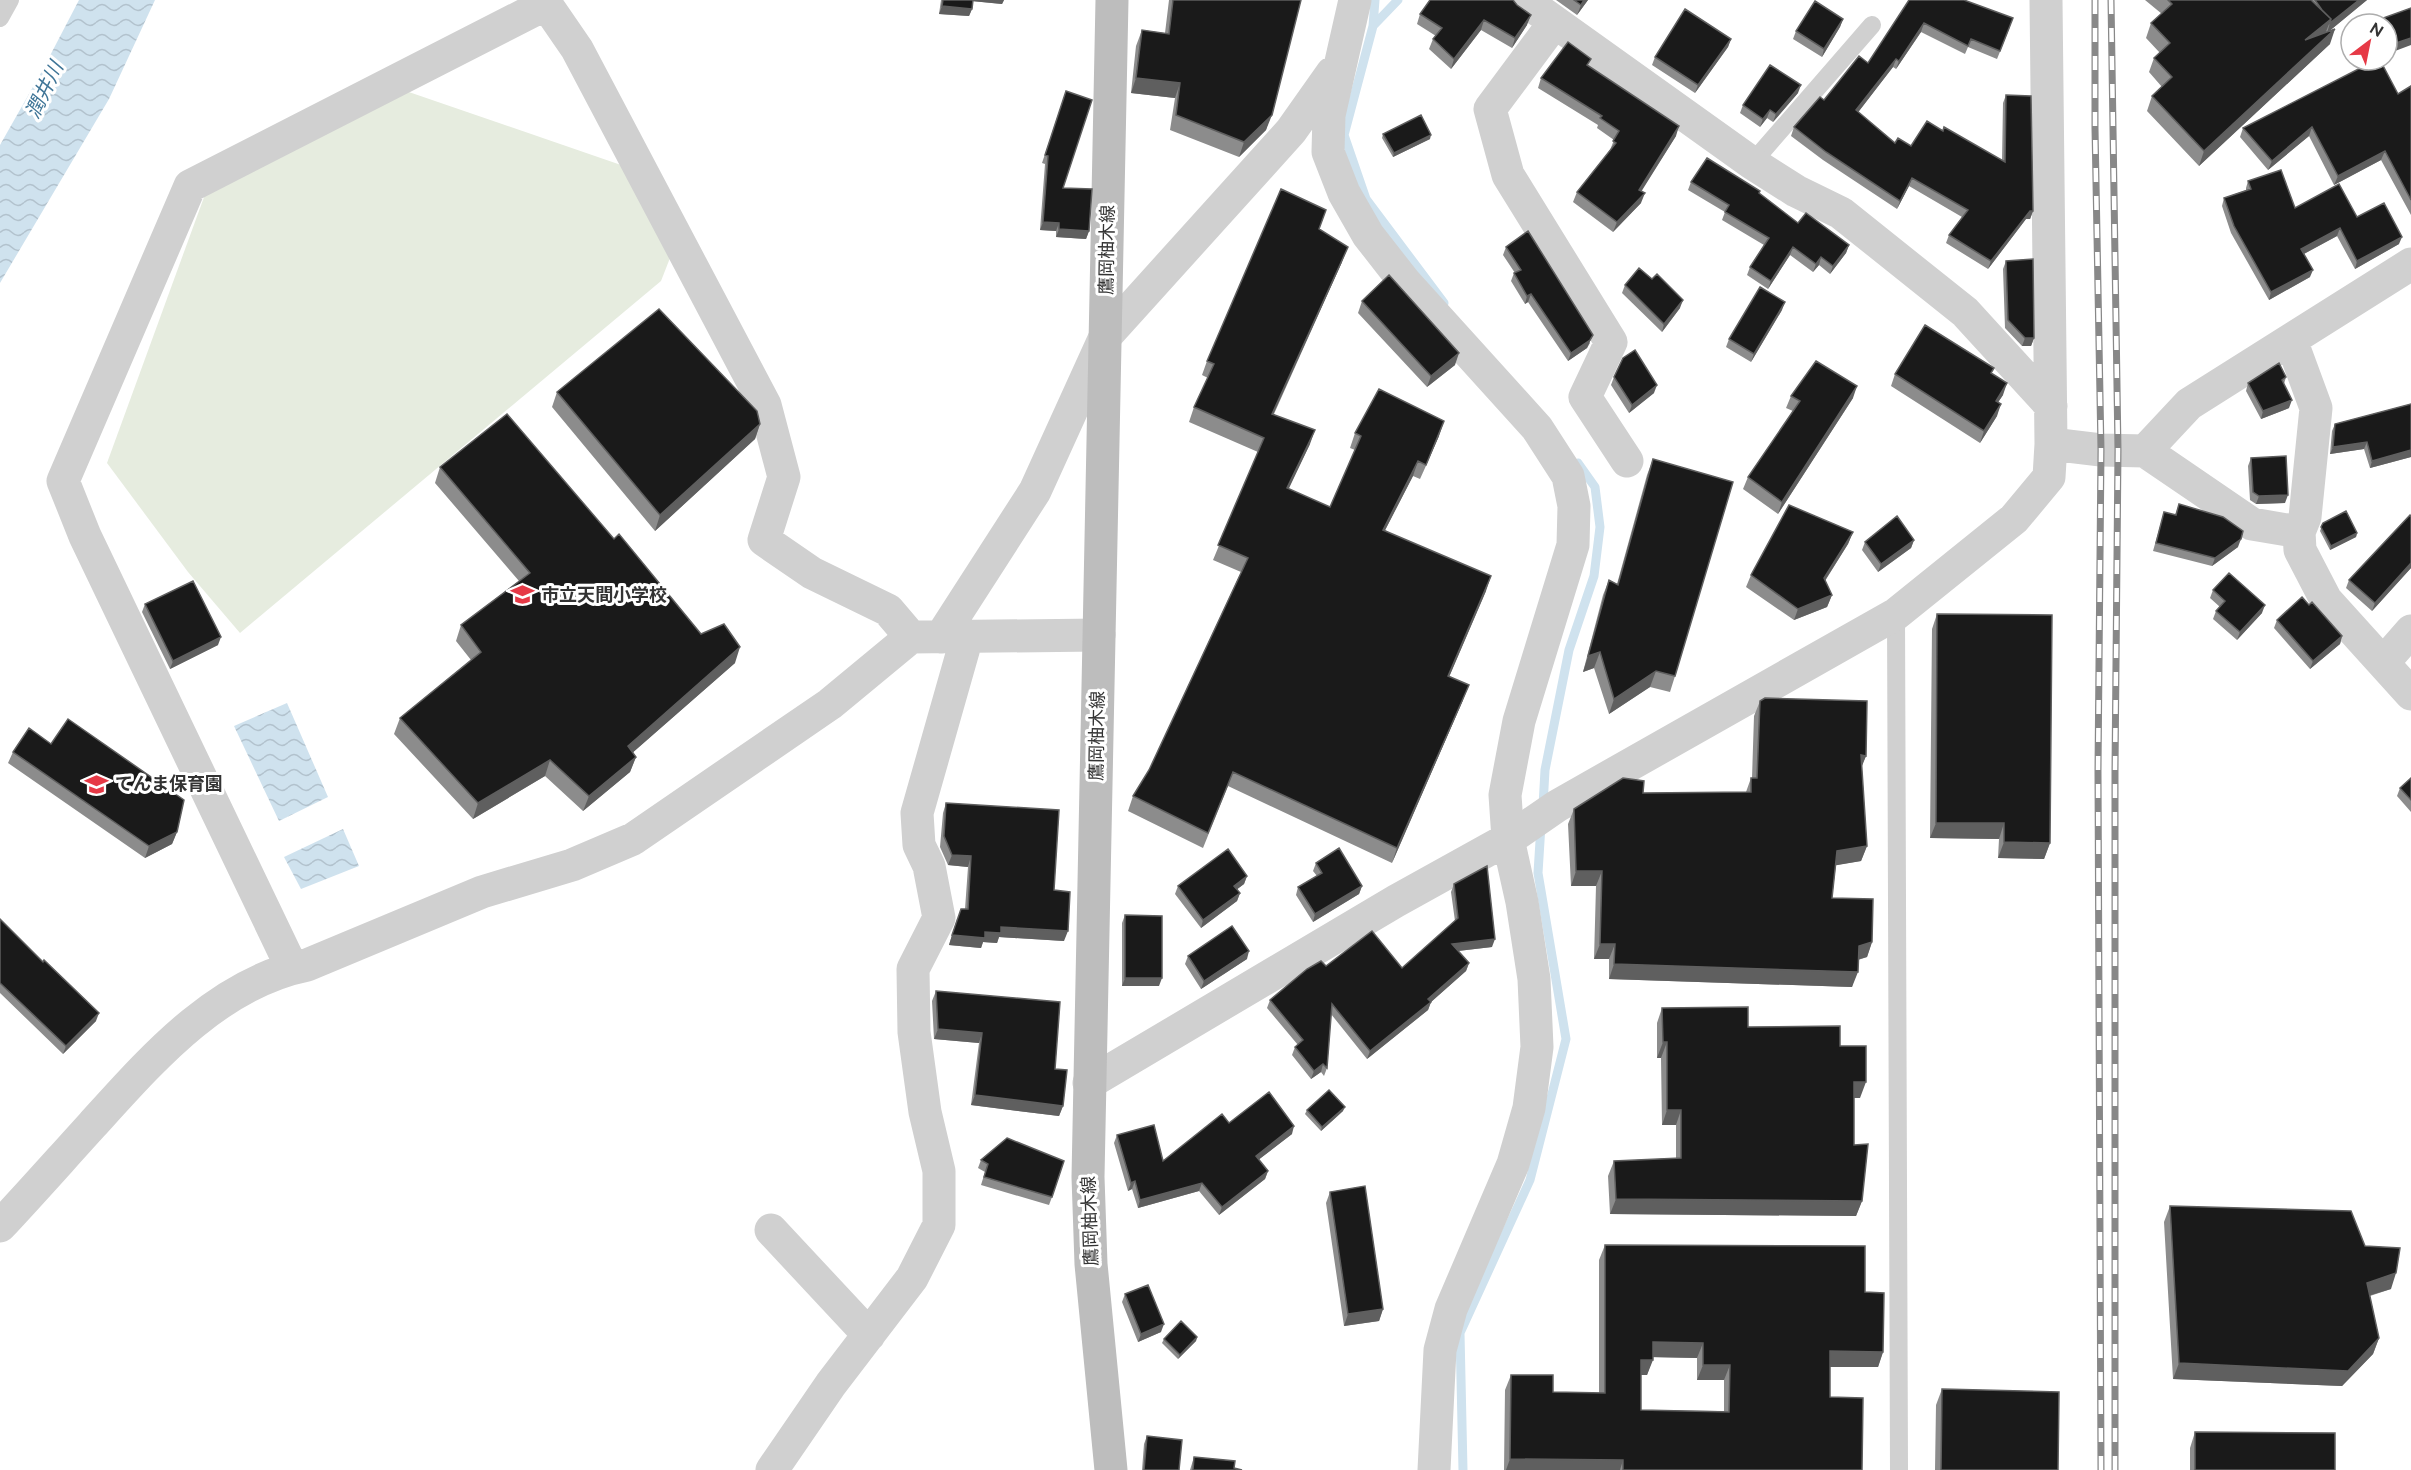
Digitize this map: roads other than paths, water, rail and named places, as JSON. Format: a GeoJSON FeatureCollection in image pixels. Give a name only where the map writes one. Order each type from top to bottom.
{"type":"FeatureCollection","features":[{"type":"Feature","properties":{"kind":"main road","name":"鷹岡柚木線"},"geometry":{"type":"LineString","coordinates":[[1111,1470],[1091,1264],[1088,1177],[1112,0]]}},
{"type":"Feature","properties":{"kind":"street"},"geometry":{"type":"LineString","coordinates":[[1355,0],[1329,115],[1328,152],[1344,193],[1368,235],[1404,281],[1537,428],[1568,476],[1574,506],[1573,545],[1519,720],[1505,795],[1534,979],[1537,1047],[1529,1108],[1514,1164],[1451,1309],[1440,1350],[1434,1470]]}},
{"type":"Feature","properties":{"kind":"street"},"geometry":{"type":"LineString","coordinates":[[1524,0],[1752,163],[1796,191],[1842,213],[1965,312],[2051,406]]}},
{"type":"Feature","properties":{"kind":"street"},"geometry":{"type":"LineString","coordinates":[[1089,1083],[1396,901],[1511,837],[1557,806],[1896,614],[2014,519],[2049,477],[2051,406],[2046,0]]}},
{"type":"Feature","properties":{"kind":"street"},"geometry":{"type":"LineString","coordinates":[[292,968],[85,536],[63,481],[190,186],[546,4],[578,49],[765,405],[784,477],[764,540],[812,573],[940,637],[1100,635]]}},
{"type":"Feature","properties":{"kind":"street"},"geometry":{"type":"LineString","coordinates":[[1554,23],[1491,109],[1508,175],[1611,342],[1585,397],[1626,462]]}},
{"type":"Feature","properties":{"kind":"street"},"geometry":{"type":"LineString","coordinates":[[0,1226],[156,1054],[233,993],[292,968],[307,965],[482,892],[573,865],[633,839],[830,704],[940,637],[1035,491],[1105,337],[1291,130],[1342,58]]}},
{"type":"Feature","properties":{"kind":"street"},"geometry":{"type":"LineString","coordinates":[[2145,451],[2189,404],[2411,264]]}},
{"type":"Feature","properties":{"kind":"street"},"geometry":{"type":"LineString","coordinates":[[2291,340],[2316,408],[2305,518],[2299,532],[2300,550],[2326,600],[2411,694]]}},
{"type":"Feature","properties":{"kind":"street"},"geometry":{"type":"LineString","coordinates":[[2051,444],[2101,450],[2145,451],[2252,524],[2299,532]]}},
{"type":"Feature","properties":{"kind":"street"},"geometry":{"type":"LineString","coordinates":[[2383,663],[2411,630]]}},
{"type":"Feature","properties":{"kind":"street"},"geometry":{"type":"LineString","coordinates":[[772,1470],[831,1384],[912,1278],[939,1225],[939,1171],[925,1112],[914,1032],[914,969],[939,918],[929,866],[919,845],[917,813],[940,637]]}},
{"type":"Feature","properties":{"kind":"street"},"geometry":{"type":"LineString","coordinates":[[771,1230],[869,1335]]}},
{"type":"Feature","properties":{"kind":"lane"},"geometry":{"type":"LineString","coordinates":[[0,18],[10,0]]}},
{"type":"Feature","properties":{"kind":"lane"},"geometry":{"type":"LineString","coordinates":[[1752,163],[1872,25]]}},
{"type":"Feature","properties":{"kind":"lane"},"geometry":{"type":"LineString","coordinates":[[1896,614],[1899,1470]]}},
{"type":"Feature","properties":{"kind":"water","name":"潤井川"},"geometry":{"type":"Polygon","coordinates":[[[79,0],[155,0],[109,99],[0,283],[0,145],[79,0]]]}},
{"type":"Feature","properties":{"kind":"water"},"geometry":{"type":"Polygon","coordinates":[[[287,703],[328,797],[279,821],[234,726],[287,703]]]}},
{"type":"Feature","properties":{"kind":"water"},"geometry":{"type":"Polygon","coordinates":[[[343,829],[359,866],[301,889],[284,857],[343,829]]]}},
{"type":"Feature","properties":{"kind":"waterway"},"geometry":{"type":"LineString","coordinates":[[1375,0],[1373,26],[1344,135],[1366,199],[1444,303]]}},
{"type":"Feature","properties":{"kind":"waterway"},"geometry":{"type":"LineString","coordinates":[[1373,26],[1398,0]]}},
{"type":"Feature","properties":{"kind":"waterway"},"geometry":{"type":"LineString","coordinates":[[1543,806],[1545,770],[1569,650],[1594,576],[1600,527],[1595,487],[1578,463]]}},
{"type":"Feature","properties":{"kind":"waterway"},"geometry":{"type":"LineString","coordinates":[[1463,1470],[1460,1333],[1530,1180],[1566,1039],[1538,873],[1541,825]]}},
{"type":"Feature","properties":{"kind":"railway"},"geometry":{"type":"LineString","coordinates":[[2095,0],[2101,450],[2098,771],[2101,1470]]}},
{"type":"Feature","properties":{"kind":"railway"},"geometry":{"type":"LineString","coordinates":[[2111,0],[2118,450],[2115,771],[2115,1470]]}},
{"type":"Feature","properties":{"kind":"place","name":"市立天間小学校"},"geometry":{"type":"Point","coordinates":[523,595]}},
{"type":"Feature","properties":{"kind":"place","name":"てんま保育園"},"geometry":{"type":"Point","coordinates":[97,784]}}]}
